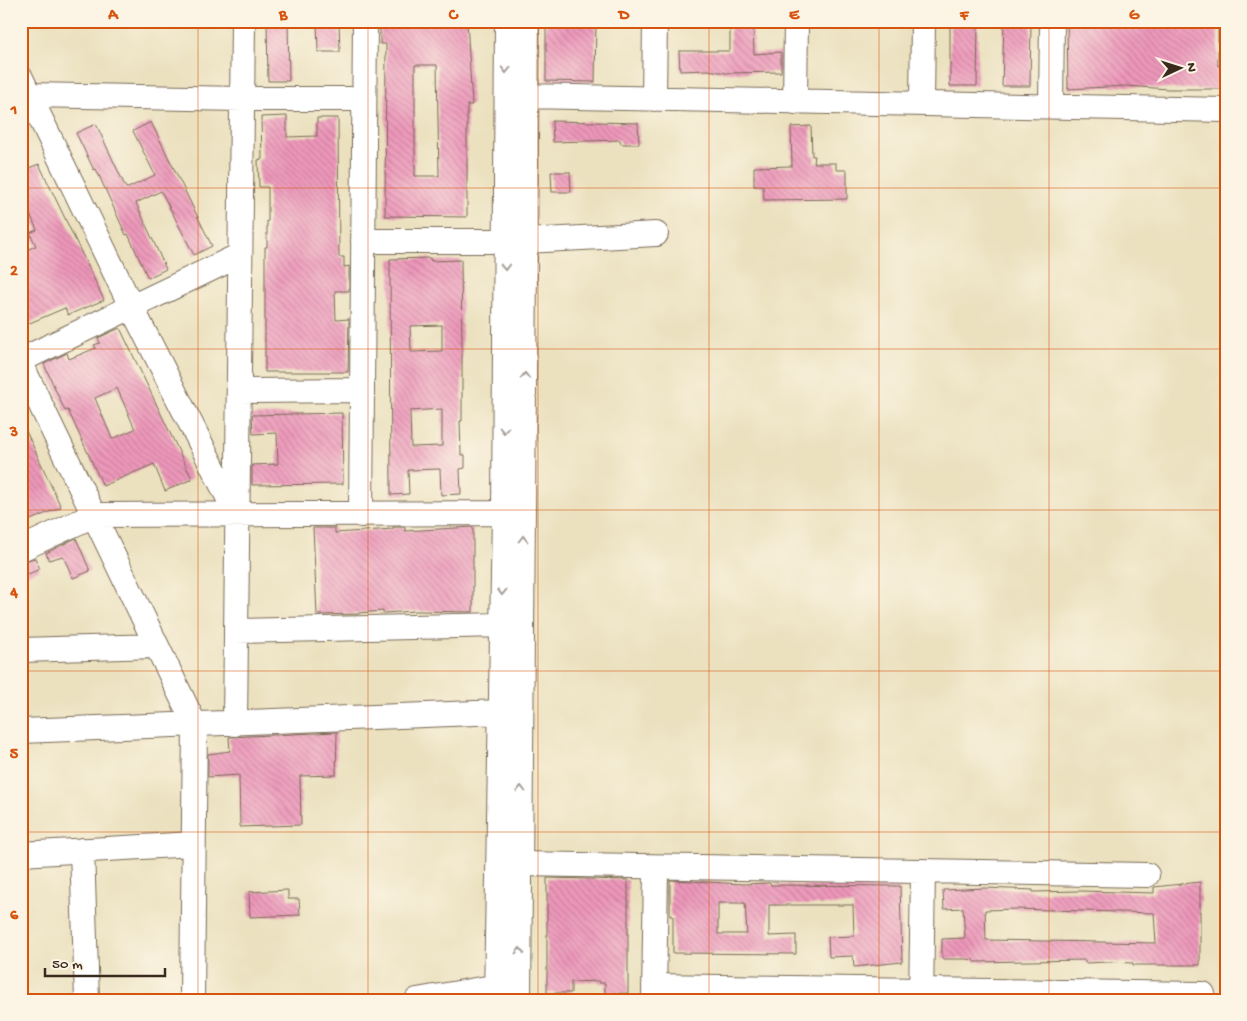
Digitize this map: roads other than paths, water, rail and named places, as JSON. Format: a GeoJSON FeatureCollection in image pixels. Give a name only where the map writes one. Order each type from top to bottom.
{"type":"FeatureCollection","features":[{"type":"Feature","properties":{"kind":"street"},"geometry":{"type":"LineString","coordinates":[[235,724],[243,21]]}},
{"type":"Feature","properties":{"kind":"street"},"geometry":{"type":"LineString","coordinates":[[362,515],[365,21]]}},
{"type":"Feature","properties":{"kind":"street"},"geometry":{"type":"LineString","coordinates":[[417,1000],[520,991],[521,864],[515,241],[507,21]]}},
{"type":"Feature","properties":{"kind":"street"},"geometry":{"type":"LineString","coordinates":[[496,993],[504,513],[515,241],[526,96],[527,21]]}},
{"type":"Feature","properties":{"kind":"street"},"geometry":{"type":"LineString","coordinates":[[654,99],[655,21]]}},
{"type":"Feature","properties":{"kind":"street"},"geometry":{"type":"LineString","coordinates":[[795,102],[796,21]]}},
{"type":"Feature","properties":{"kind":"street"},"geometry":{"type":"LineString","coordinates":[[922,104],[923,21]]}},
{"type":"Feature","properties":{"kind":"street"},"geometry":{"type":"LineString","coordinates":[[1051,106],[1052,21]]}},
{"type":"Feature","properties":{"kind":"street"},"geometry":{"type":"LineString","coordinates":[[237,515],[132,306],[25,86],[242,100],[364,98]]}},
{"type":"Feature","properties":{"kind":"street"},"geometry":{"type":"LineString","coordinates":[[526,96],[1226,110]]}},
{"type":"Feature","properties":{"kind":"street"},"geometry":{"type":"LineString","coordinates":[[363,241],[515,241],[656,234]]}},
{"type":"Feature","properties":{"kind":"street"},"geometry":{"type":"LineString","coordinates":[[21,360],[240,255]]}},
{"type":"Feature","properties":{"kind":"street"},"geometry":{"type":"LineString","coordinates":[[21,364],[194,725],[192,1000]]}},
{"type":"Feature","properties":{"kind":"street"},"geometry":{"type":"LineString","coordinates":[[239,391],[362,390]]}},
{"type":"Feature","properties":{"kind":"street"},"geometry":{"type":"LineString","coordinates":[[21,550],[94,515],[504,513]]}},
{"type":"Feature","properties":{"kind":"street"},"geometry":{"type":"LineString","coordinates":[[236,631],[501,625]]}},
{"type":"Feature","properties":{"kind":"street"},"geometry":{"type":"LineString","coordinates":[[21,650],[156,646]]}},
{"type":"Feature","properties":{"kind":"street"},"geometry":{"type":"LineString","coordinates":[[21,731],[501,712]]}},
{"type":"Feature","properties":{"kind":"street"},"geometry":{"type":"LineString","coordinates":[[21,854],[193,844]]}},
{"type":"Feature","properties":{"kind":"street"},"geometry":{"type":"LineString","coordinates":[[82,850],[87,1000]]}},
{"type":"Feature","properties":{"kind":"street"},"geometry":{"type":"LineString","coordinates":[[521,864],[656,868],[1147,875]]}},
{"type":"Feature","properties":{"kind":"street"},"geometry":{"type":"LineString","coordinates":[[656,868],[654,993],[921,995],[1203,994]]}},
{"type":"Feature","properties":{"kind":"street"},"geometry":{"type":"LineString","coordinates":[[921,995],[923,872]]}}]}
